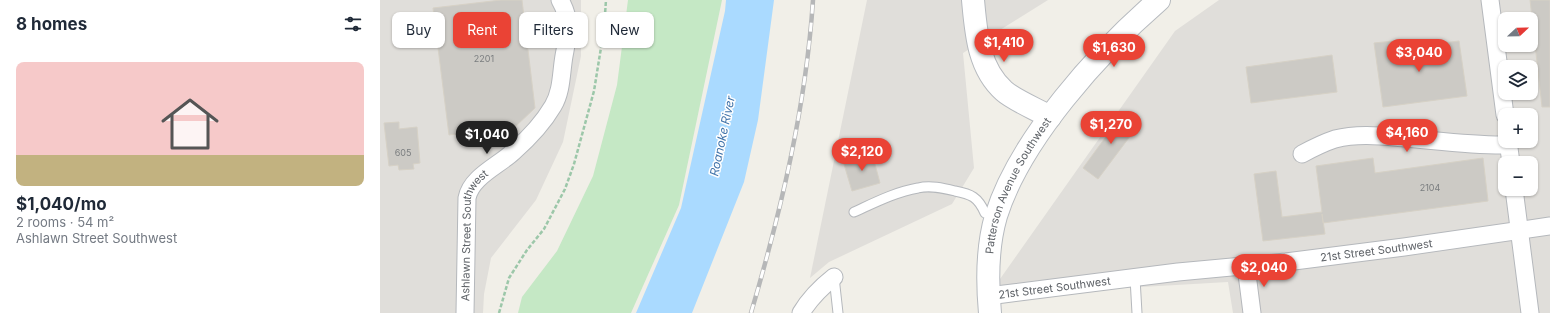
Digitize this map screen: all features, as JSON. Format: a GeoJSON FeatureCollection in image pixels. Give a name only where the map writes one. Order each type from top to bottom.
{"type":"FeatureCollection","features":[{"type":"Feature","properties":{"kind":"main road","name":"Patterson Avenue Southwest"},"geometry":{"type":"LineString","coordinates":[[973,0],[977,38],[986,68],[1004,91],[1050,117],[1029,148],[990,215],[989,304]]}},
{"type":"Feature","properties":{"kind":"main road"},"geometry":{"type":"LineString","coordinates":[[1050,117],[1113,43],[1159,0]]}},
{"type":"Feature","properties":{"kind":"street","name":"Ashlawn Street Southwest"},"geometry":{"type":"LineString","coordinates":[[465,313],[468,192],[473,184],[513,152],[545,119],[554,105],[560,88],[569,23],[566,10],[560,0]]}},
{"type":"Feature","properties":{"kind":"street"},"geometry":{"type":"LineString","coordinates":[[1490,0],[1504,108]]}},
{"type":"Feature","properties":{"kind":"street"},"geometry":{"type":"LineString","coordinates":[[1302,154],[1325,142],[1356,136],[1377,136],[1489,146],[1498,145]]}},
{"type":"Feature","properties":{"kind":"street"},"geometry":{"type":"LineString","coordinates":[[1515,196],[1530,313]]}},
{"type":"Feature","properties":{"kind":"street","name":"21st Street Southwest"},"geometry":{"type":"LineString","coordinates":[[989,304],[1135,278],[1404,247],[1550,226]]}},
{"type":"Feature","properties":{"kind":"street"},"geometry":{"type":"LineString","coordinates":[[1246,266],[1252,313]]}},
{"type":"Feature","properties":{"kind":"street"},"geometry":{"type":"LineString","coordinates":[[801,313],[807,302],[821,287],[834,278]]}},
{"type":"Feature","properties":{"kind":"lane"},"geometry":{"type":"LineString","coordinates":[[854,212],[898,193],[919,187],[940,188],[964,193],[974,197],[990,215]]}},
{"type":"Feature","properties":{"kind":"lane"},"geometry":{"type":"LineString","coordinates":[[834,278],[838,313]]}},
{"type":"Feature","properties":{"kind":"lane"},"geometry":{"type":"LineString","coordinates":[[1135,278],[1137,313]]}},
{"type":"Feature","properties":{"kind":"path"},"geometry":{"type":"LineString","coordinates":[[499,313],[509,278],[527,250],[544,229],[565,189],[574,164],[594,91],[604,29],[606,0]]}},
{"type":"Feature","properties":{"kind":"shaded area"},"geometry":{"type":"Polygon","coordinates":[[[380,0],[581,0],[581,12],[519,12],[519,48],[581,48],[581,56],[563,142],[536,200],[491,258],[484,294],[483,313],[380,313],[380,0]]]}},
{"type":"Feature","properties":{"kind":"shaded area"},"geometry":{"type":"Polygon","coordinates":[[[867,0],[1048,0],[963,53],[974,168],[952,204],[829,262],[810,278],[867,0]]]}},
{"type":"Feature","properties":{"kind":"shaded area"},"geometry":{"type":"Polygon","coordinates":[[[1219,0],[1550,0],[1550,313],[1233,313],[1228,282],[988,296],[1175,31],[1219,0]]]}},
{"type":"Feature","properties":{"kind":"green space"},"geometry":{"type":"Polygon","coordinates":[[[628,0],[722,0],[679,205],[631,313],[518,313],[522,297],[557,251],[593,176],[617,85],[622,48],[654,48],[654,12],[626,12],[628,0]]]}},
{"type":"Feature","properties":{"kind":"water","name":"Roanoke River"},"geometry":{"type":"Polygon","coordinates":[[[726,0],[774,0],[758,120],[744,182],[692,313],[636,313],[681,208],[725,11],[726,0]]]}},
{"type":"Feature","properties":{"kind":"building"},"geometry":{"type":"Polygon","coordinates":[[[501,0],[522,0],[523,12],[519,12],[519,48],[528,48],[535,108],[516,126],[449,135],[438,48],[445,48],[445,12],[434,12],[433,8],[501,0]]]}},
{"type":"Feature","properties":{"kind":"building"},"geometry":{"type":"Polygon","coordinates":[[[1530,0],[1550,0],[1550,107],[1542,107],[1538,60],[1537,60],[1536,52],[1538,52],[1538,12],[1531,12],[1530,0]]]}},
{"type":"Feature","properties":{"kind":"building"},"geometry":{"type":"Polygon","coordinates":[[[1403,40],[1404,48],[1459,41],[1467,96],[1383,107],[1374,43],[1403,40]]]}},
{"type":"Feature","properties":{"kind":"building"},"geometry":{"type":"Polygon","coordinates":[[[1332,55],[1337,92],[1251,103],[1246,67],[1332,55]]]}},
{"type":"Feature","properties":{"kind":"building"},"geometry":{"type":"Polygon","coordinates":[[[1124,112],[1140,123],[1098,179],[1083,168],[1124,112]]]}},
{"type":"Feature","properties":{"kind":"building"},"geometry":{"type":"Polygon","coordinates":[[[399,122],[399,129],[417,127],[420,163],[413,164],[414,169],[399,170],[398,165],[389,166],[384,123],[399,122]]]}},
{"type":"Feature","properties":{"kind":"building"},"geometry":{"type":"Polygon","coordinates":[[[872,153],[880,183],[852,191],[843,161],[872,153]]]}},
{"type":"Feature","properties":{"kind":"building"},"geometry":{"type":"Polygon","coordinates":[[[1373,158],[1375,173],[1483,158],[1488,201],[1323,223],[1325,234],[1263,241],[1254,174],[1276,171],[1282,217],[1322,212],[1316,166],[1373,158]]]}},
{"type":"Feature","properties":{"kind":"railway"},"geometry":{"type":"LineString","coordinates":[[751,313],[791,158],[805,79],[813,0]]}}]}
